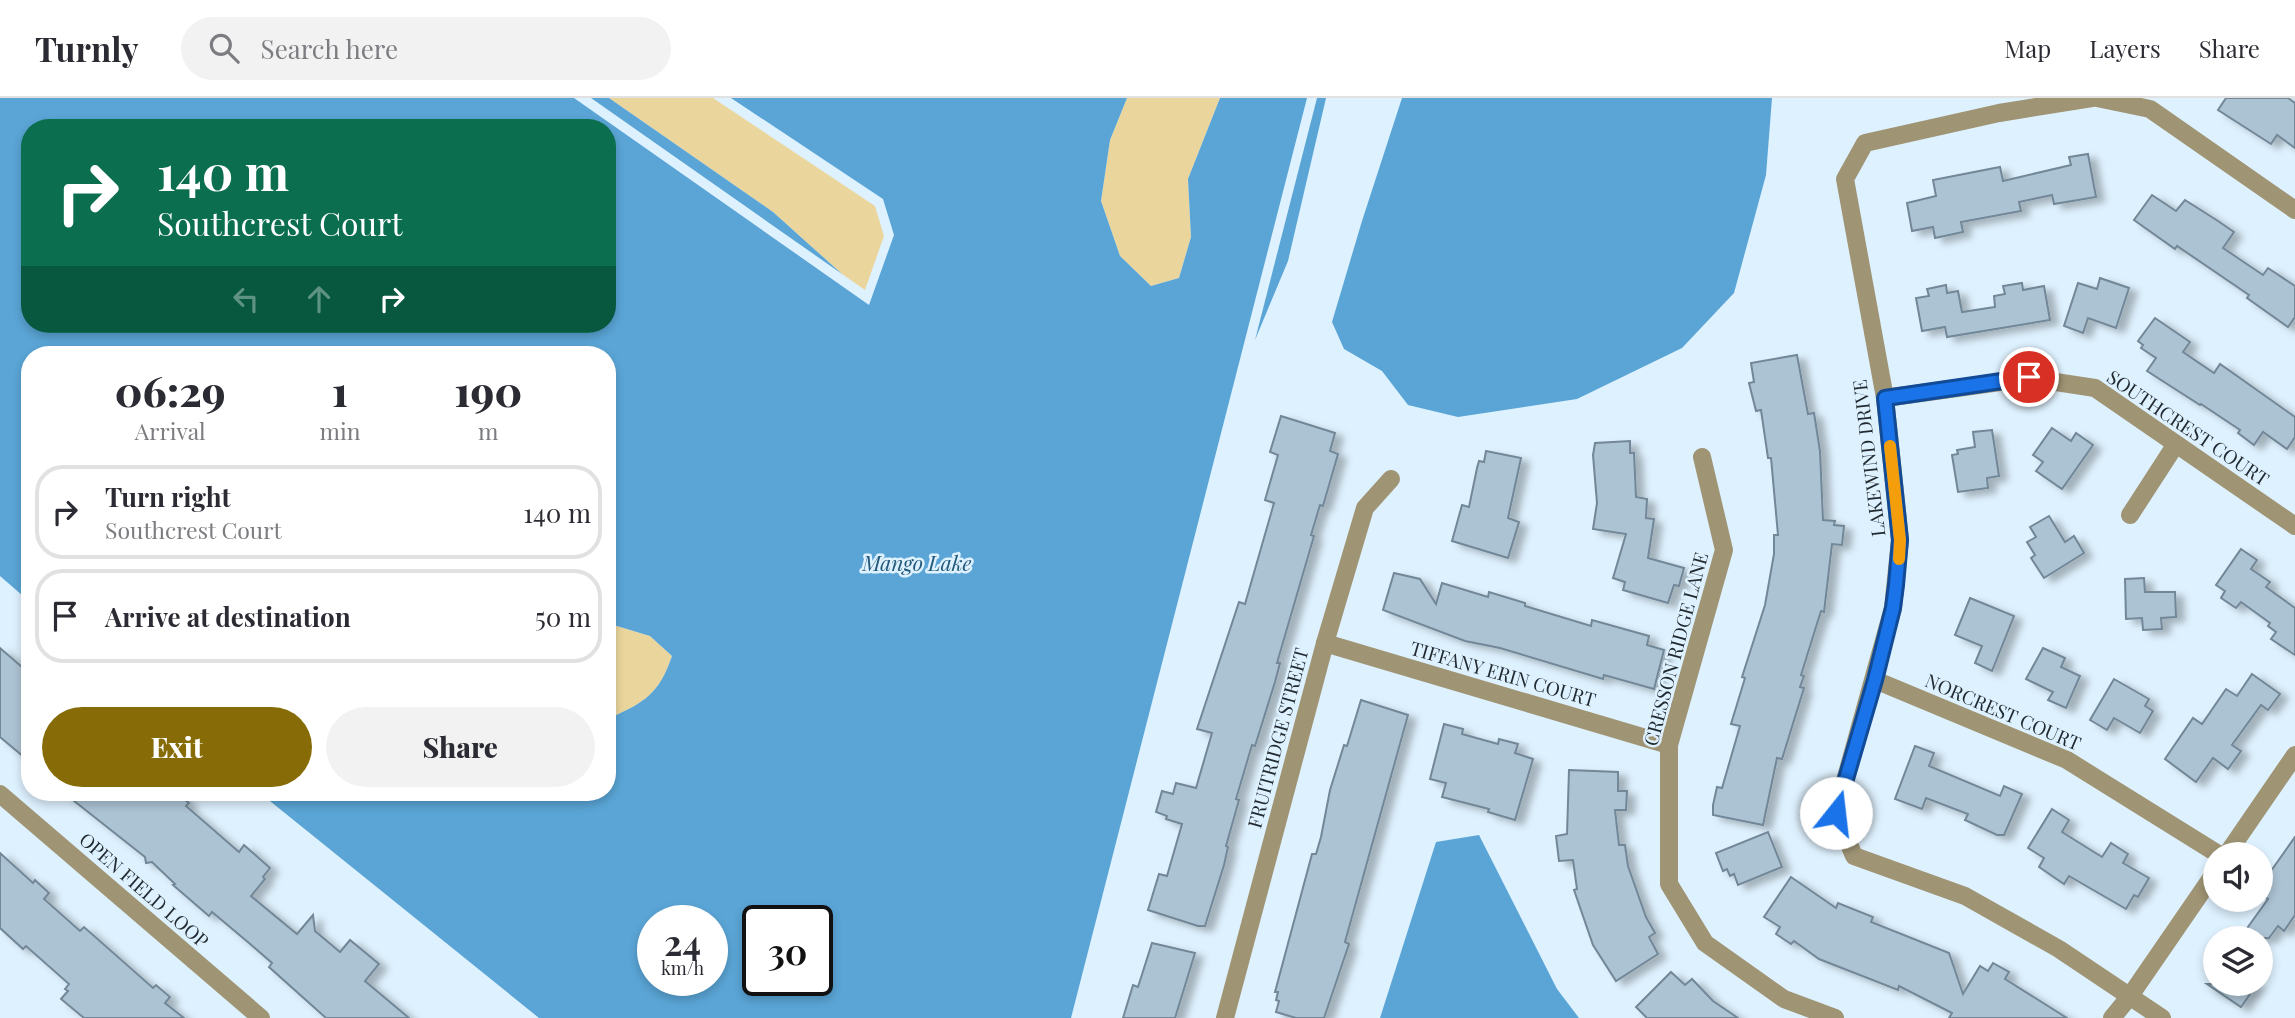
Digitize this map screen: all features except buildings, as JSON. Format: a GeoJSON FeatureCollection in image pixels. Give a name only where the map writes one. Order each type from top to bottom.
{"type":"FeatureCollection","features":[{"type":"Feature","properties":{"kind":"street","name":"LAKEWIND DRIVE"},"geometry":{"type":"LineString","coordinates":[[2092,98],[1997,106],[1865,143],[1845,179],[1885,398],[1900,540],[1893,608],[1836,813],[1854,856],[1965,896],[2059,949],[2162,1018]]}},
{"type":"Feature","properties":{"kind":"street"},"geometry":{"type":"LineString","coordinates":[[2098,98],[2150,109],[2295,210]]}},
{"type":"Feature","properties":{"kind":"street","name":"SOUTHCREST COURT"},"geometry":{"type":"LineString","coordinates":[[1885,398],[2029,377],[2095,388],[2295,526]]}},
{"type":"Feature","properties":{"kind":"street"},"geometry":{"type":"LineString","coordinates":[[2130,515],[2176,444]]}},
{"type":"Feature","properties":{"kind":"street","name":"CRESSON RIDGE LANE"},"geometry":{"type":"LineString","coordinates":[[1702,457],[1724,550],[1670,745],[1669,884],[1705,943],[1784,999],[1836,1018]]}},
{"type":"Feature","properties":{"kind":"street","name":"FRUITRIDGE STREET"},"geometry":{"type":"LineString","coordinates":[[1225,1018],[1325,643],[1365,508],[1391,479]]}},
{"type":"Feature","properties":{"kind":"street","name":"TIFFANY ERIN COURT"},"geometry":{"type":"LineString","coordinates":[[1325,643],[1670,745]]}},
{"type":"Feature","properties":{"kind":"street","name":"NORCREST COURT"},"geometry":{"type":"LineString","coordinates":[[1875,680],[2067,760],[2203,845]]}},
{"type":"Feature","properties":{"kind":"street"},"geometry":{"type":"LineString","coordinates":[[2235,842],[2295,755]]}},
{"type":"Feature","properties":{"kind":"street","name":"OPEN FIELD LOOP"},"geometry":{"type":"LineString","coordinates":[[0,794],[261,1018]]}},
{"type":"Feature","properties":{"kind":"street"},"geometry":{"type":"LineString","coordinates":[[2112,1018],[2203,891]]}},
{"type":"Feature","properties":{"kind":"shaded area"},"geometry":{"type":"Polygon","coordinates":[[[609,98],[713,98],[875,206],[884,236],[865,290],[842,274],[773,212],[609,98]]]}},
{"type":"Feature","properties":{"kind":"shaded area"},"geometry":{"type":"Polygon","coordinates":[[[1127,98],[1220,98],[1188,179],[1191,237],[1179,278],[1151,286],[1120,256],[1101,201],[1110,140],[1127,98]]]}},
{"type":"Feature","properties":{"kind":"shaded area"},"geometry":{"type":"Polygon","coordinates":[[[616,626],[650,636],[672,656],[656,688],[633,707],[616,715],[616,626]]]}},
{"type":"Feature","properties":{"kind":"water","name":"Mango Lake"},"geometry":{"type":"Polygon","coordinates":[[[0,98],[574,98],[604,119],[21,119],[21,333],[616,333],[616,127],[869,305],[894,235],[883,199],[731,98],[1127,98],[1110,140],[1101,201],[1120,256],[1151,286],[1179,278],[1191,237],[1188,179],[1220,98],[1307,98],[1071,1018],[539,1018],[270,801],[616,801],[616,715],[642,701],[656,688],[672,656],[650,636],[616,626],[616,346],[21,346],[21,594],[0,576],[0,98]]]}},
{"type":"Feature","properties":{"kind":"water"},"geometry":{"type":"Polygon","coordinates":[[[591,98],[609,98],[773,212],[842,274],[591,98]]]}},
{"type":"Feature","properties":{"kind":"water"},"geometry":{"type":"Polygon","coordinates":[[[1317,98],[1326,98],[1288,261],[1255,340],[1317,98]]]}},
{"type":"Feature","properties":{"kind":"water"},"geometry":{"type":"Polygon","coordinates":[[[1402,98],[1772,98],[1766,175],[1734,293],[1682,348],[1577,399],[1458,417],[1408,405],[1382,371],[1344,349],[1332,322],[1402,98]]]}},
{"type":"Feature","properties":{"kind":"water"},"geometry":{"type":"Polygon","coordinates":[[[1479,835],[1557,989],[1579,1018],[1380,1018],[1436,842],[1479,835]]]}},
{"type":"Feature","properties":{"kind":"slow traffic"},"geometry":{"type":"LineString","coordinates":[[1890,446],[1900,540],[1899,559]]}},
{"type":"Feature","properties":{"kind":"route"},"geometry":{"type":"LineString","coordinates":[[1836,813],[1875,680],[1896,585],[1900,540],[1885,398],[2029,377]]}}]}
